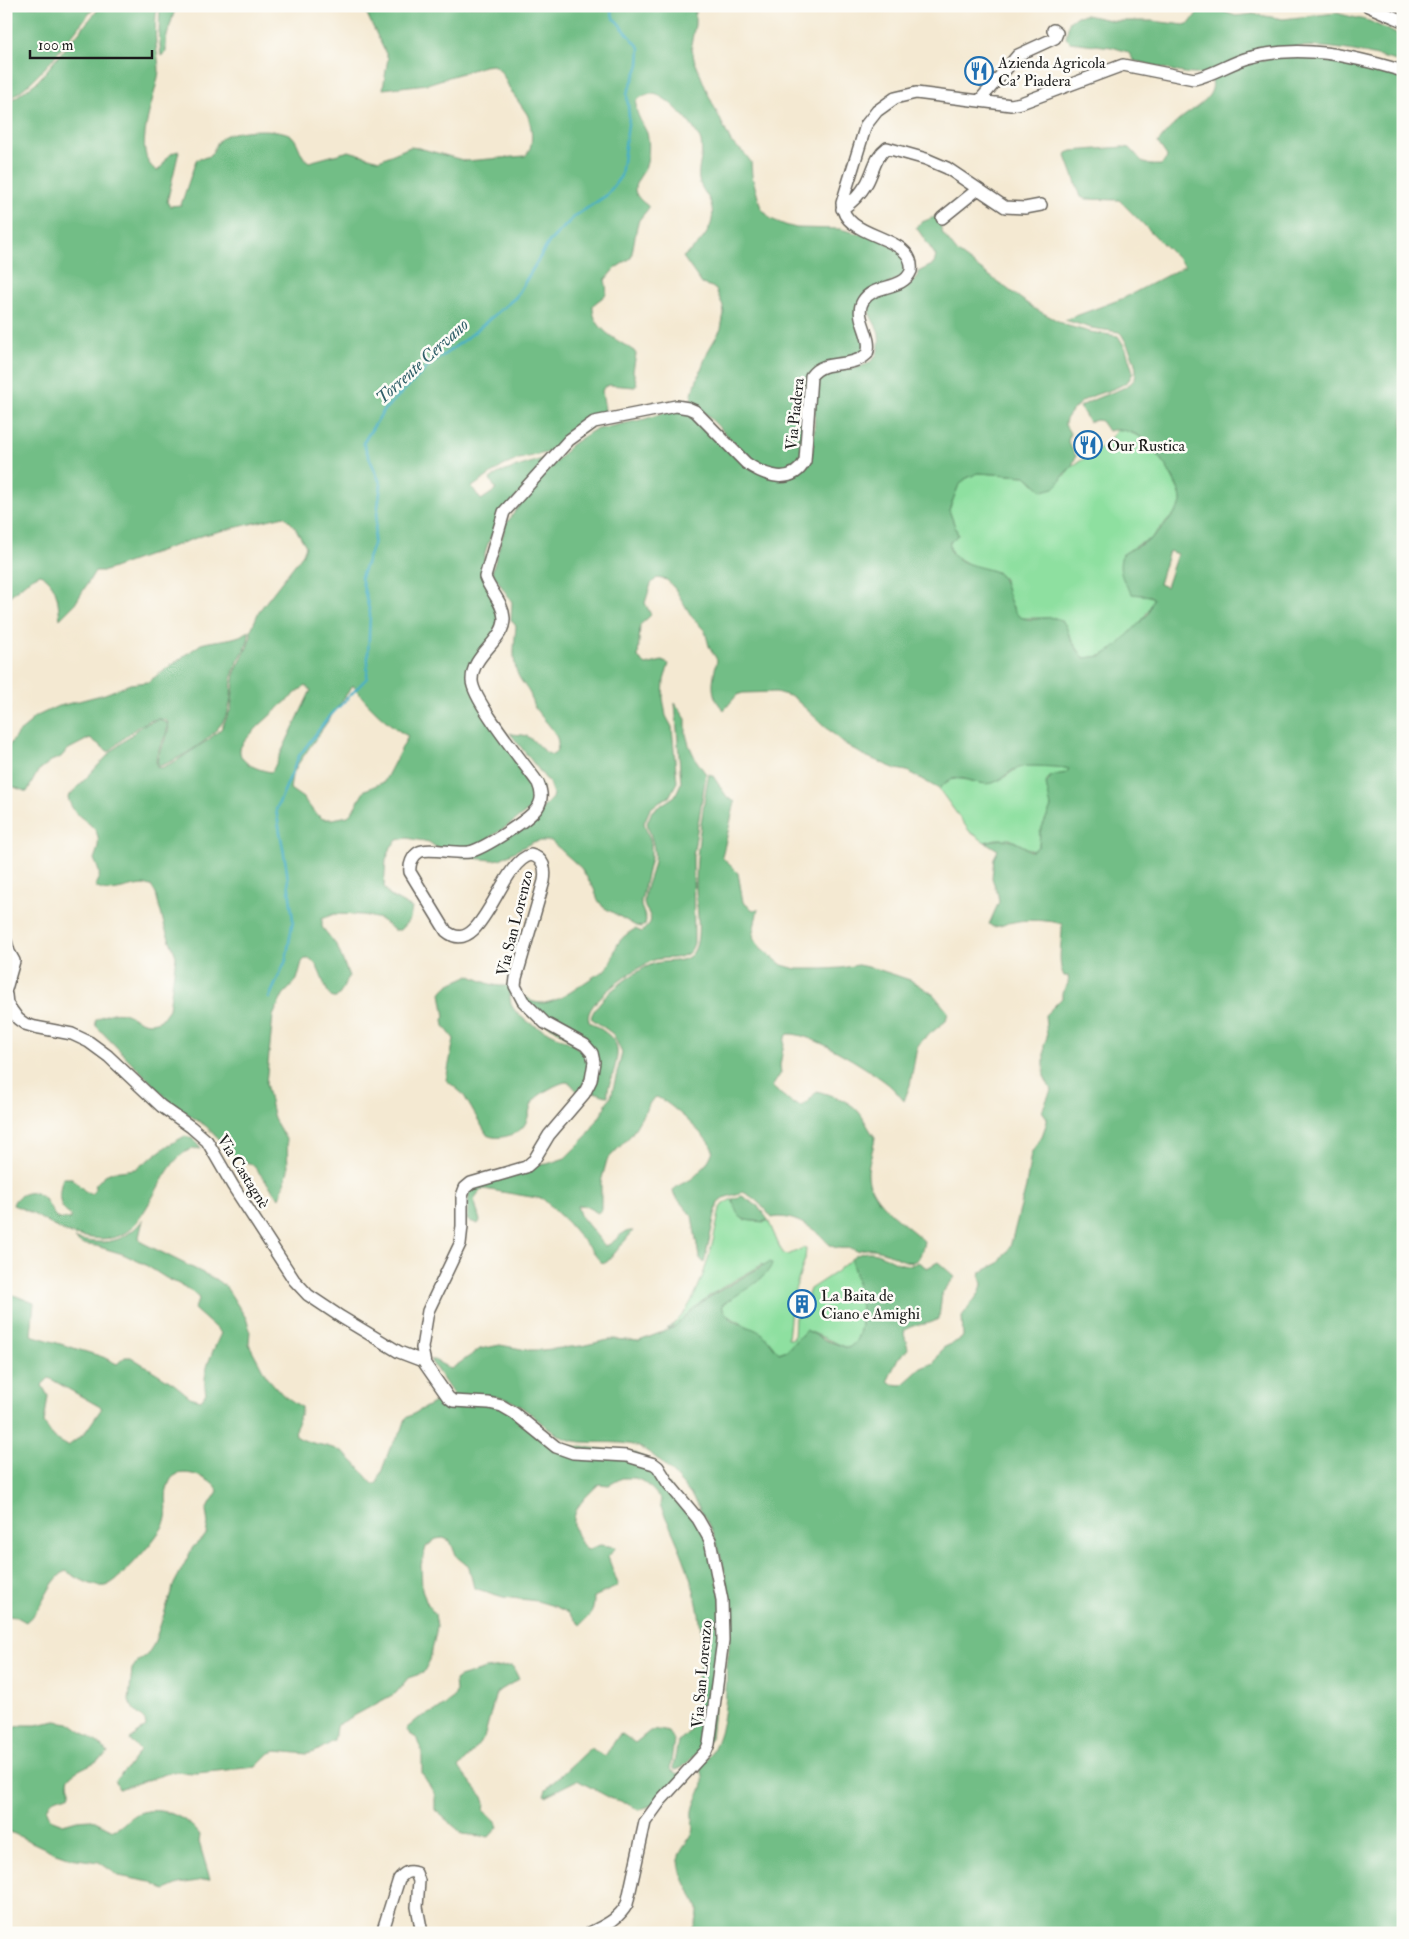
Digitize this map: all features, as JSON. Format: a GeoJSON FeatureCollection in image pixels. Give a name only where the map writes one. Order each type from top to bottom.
{"type":"FeatureCollection","features":[{"type":"Feature","properties":{"kind":"street"},"geometry":{"type":"LineString","coordinates":[[1368,6],[1403,21]]}},
{"type":"Feature","properties":{"kind":"street"},"geometry":{"type":"LineString","coordinates":[[980,100],[1004,69],[1018,55],[1055,38],[1057,33],[1054,30]]}},
{"type":"Feature","properties":{"kind":"street"},"geometry":{"type":"LineString","coordinates":[[842,209],[866,125],[884,105],[895,98],[912,93],[1012,105],[1124,65],[1194,79],[1249,58],[1288,52],[1311,51],[1343,55],[1403,71]]}},
{"type":"Feature","properties":{"kind":"street"},"geometry":{"type":"LineString","coordinates":[[842,209],[856,198],[867,182],[878,156],[887,148],[926,159],[947,168],[1005,207],[1025,208],[1041,205]]}},
{"type":"Feature","properties":{"kind":"street"},"geometry":{"type":"LineString","coordinates":[[942,218],[978,189]]}},
{"type":"Feature","properties":{"kind":"street","name":"Via Piadera"},"geometry":{"type":"LineString","coordinates":[[805,461],[811,376],[824,365],[850,364],[861,360],[867,354],[869,342],[861,314],[863,301],[873,291],[904,280],[911,271],[910,262],[900,248],[854,226],[844,217],[842,209]]}},
{"type":"Feature","properties":{"kind":"street","name":"Via San Lorenzo"},"geometry":{"type":"LineString","coordinates":[[590,1933],[611,1923],[627,1904],[645,1822],[658,1804],[706,1751],[710,1744],[723,1640],[722,1600],[710,1540],[698,1519],[668,1483],[658,1467],[627,1456],[566,1451],[551,1443],[514,1413],[502,1406],[488,1403],[453,1401],[429,1371],[424,1358],[423,1340],[428,1311],[461,1238],[462,1196],[464,1190],[471,1183],[531,1164],[549,1135],[584,1094],[591,1080],[594,1058],[588,1047],[541,1020],[522,1001],[515,986],[544,881],[545,869],[540,859],[531,855],[518,862],[510,872],[478,927],[470,934],[462,936],[453,936],[446,931],[410,872],[411,862],[415,855],[428,850],[452,853],[476,850],[489,844],[534,813],[540,803],[541,793],[538,783],[479,701],[472,683],[472,673],[475,664],[501,630],[504,623],[502,606],[488,584],[486,577],[502,516],[569,440],[594,422],[676,406],[695,411],[746,463],[762,472],[776,476],[788,476],[799,470],[805,461]]}},
{"type":"Feature","properties":{"kind":"street"},"geometry":{"type":"LineString","coordinates":[[6,941],[14,961],[6,988]]}},
{"type":"Feature","properties":{"kind":"street","name":"Via Castagnè"},"geometry":{"type":"LineString","coordinates":[[6,995],[7,1004],[18,1019],[30,1025],[72,1034],[89,1042],[108,1056],[161,1106],[207,1141],[233,1186],[294,1280],[308,1295],[399,1352],[420,1360],[424,1358]]}},
{"type":"Feature","properties":{"kind":"street"},"geometry":{"type":"LineString","coordinates":[[382,1933],[399,1879],[406,1872],[416,1873],[419,1881],[416,1907],[422,1933]]}},
{"type":"Feature","properties":{"kind":"green space"},"geometry":{"type":"Polygon","coordinates":[[[6,6],[96,6],[44,69],[20,92],[6,101],[6,6]]]}},
{"type":"Feature","properties":{"kind":"green space"},"geometry":{"type":"Polygon","coordinates":[[[101,6],[157,6],[155,35],[159,71],[146,125],[145,152],[149,163],[157,171],[171,154],[179,151],[167,202],[170,206],[181,205],[196,160],[210,156],[217,143],[223,137],[237,132],[269,130],[287,133],[295,139],[303,157],[309,162],[349,151],[379,160],[410,147],[466,161],[525,156],[531,142],[529,118],[511,91],[502,73],[493,65],[484,66],[427,84],[383,89],[388,58],[363,6],[695,6],[695,25],[691,44],[694,59],[731,142],[751,162],[752,176],[761,208],[771,219],[785,225],[796,228],[840,229],[883,240],[903,254],[906,274],[862,299],[868,353],[816,370],[804,456],[793,469],[783,471],[772,469],[755,461],[740,449],[691,401],[692,393],[708,351],[721,329],[724,313],[716,290],[702,284],[683,257],[701,241],[712,220],[711,204],[699,180],[702,152],[701,142],[687,120],[664,99],[651,94],[637,100],[637,112],[647,133],[649,147],[647,164],[635,187],[636,193],[648,206],[648,209],[639,220],[631,258],[614,269],[605,280],[606,293],[593,305],[596,321],[601,327],[636,354],[633,371],[637,384],[635,387],[609,385],[604,387],[602,391],[605,410],[599,422],[550,452],[519,459],[503,466],[472,487],[481,500],[496,490],[490,479],[499,473],[551,456],[506,510],[489,542],[484,558],[484,573],[505,609],[471,684],[543,788],[537,804],[475,847],[437,848],[429,842],[407,838],[397,840],[391,847],[386,860],[384,887],[390,896],[412,908],[410,919],[400,930],[394,930],[380,919],[363,915],[334,914],[322,919],[322,927],[337,946],[349,976],[340,994],[336,998],[332,998],[316,966],[310,959],[305,959],[302,962],[297,980],[283,995],[273,1016],[266,1083],[274,1119],[287,1141],[288,1170],[279,1198],[253,1165],[234,1156],[206,1126],[171,1103],[96,1026],[95,1021],[98,1018],[117,1012],[146,1023],[161,1020],[169,1009],[176,956],[165,928],[156,894],[151,886],[144,885],[108,891],[101,890],[95,886],[99,879],[94,859],[98,846],[98,837],[90,824],[77,814],[68,797],[112,751],[143,725],[159,719],[167,723],[166,734],[156,761],[157,767],[161,768],[176,761],[221,729],[231,709],[235,672],[247,648],[251,630],[259,611],[303,554],[306,546],[294,526],[284,516],[204,535],[105,571],[95,571],[75,604],[60,619],[58,600],[54,588],[40,574],[30,579],[6,599],[6,104],[37,82],[101,6]],[[353,685],[298,764],[292,776],[290,789],[303,798],[315,813],[323,819],[348,816],[365,790],[384,782],[408,736],[378,714],[363,699],[353,685]],[[305,686],[269,716],[243,743],[240,754],[247,763],[262,770],[272,772],[311,690],[305,686]]]}},
{"type":"Feature","properties":{"kind":"green space"},"geometry":{"type":"Polygon","coordinates":[[[160,6],[176,6],[166,39],[166,52],[161,56],[159,33],[160,6]]]}},
{"type":"Feature","properties":{"kind":"green space"},"geometry":{"type":"Polygon","coordinates":[[[1200,9],[1221,11],[1236,16],[1253,14],[1283,19],[1336,13],[1369,21],[1403,37],[1403,63],[1351,50],[1300,47],[1263,51],[1213,71],[1189,74],[1134,61],[1128,52],[1112,47],[1070,42],[1066,38],[1069,22],[1077,16],[1086,15],[1114,21],[1153,21],[1184,25],[1190,23],[1200,9]]]}},
{"type":"Feature","properties":{"kind":"green space"},"geometry":{"type":"Polygon","coordinates":[[[1300,53],[1403,72],[1403,1933],[690,1933],[698,1916],[698,1910],[682,1875],[679,1857],[681,1850],[693,1831],[693,1811],[703,1785],[700,1767],[717,1742],[723,1722],[730,1638],[728,1588],[723,1563],[715,1539],[691,1495],[674,1475],[649,1452],[631,1444],[572,1441],[556,1434],[520,1406],[504,1398],[492,1396],[455,1397],[430,1360],[434,1360],[451,1369],[480,1349],[500,1345],[527,1350],[542,1350],[581,1346],[613,1339],[639,1341],[673,1328],[695,1307],[769,1262],[772,1263],[769,1269],[758,1281],[722,1305],[728,1316],[763,1334],[779,1353],[787,1350],[806,1330],[825,1340],[848,1348],[855,1342],[861,1320],[859,1293],[851,1259],[861,1253],[870,1252],[902,1264],[910,1265],[918,1262],[927,1268],[938,1262],[955,1277],[942,1293],[939,1318],[931,1323],[913,1326],[905,1330],[904,1334],[908,1348],[898,1358],[888,1380],[891,1384],[902,1385],[921,1368],[934,1363],[943,1348],[961,1339],[963,1336],[962,1316],[980,1292],[982,1284],[981,1272],[999,1263],[1010,1247],[1026,1187],[1031,1153],[1042,1136],[1047,1122],[1047,1118],[1042,1111],[1051,1090],[1044,1076],[1044,1045],[1047,1037],[1045,1015],[1062,998],[1062,993],[1068,982],[1068,976],[1064,976],[1060,964],[1062,924],[1031,920],[1013,922],[996,927],[989,924],[999,902],[992,878],[994,858],[998,850],[985,842],[1009,840],[1030,851],[1039,846],[1040,832],[1051,807],[1046,784],[1051,776],[1066,773],[1069,769],[1022,766],[993,783],[979,783],[959,778],[946,782],[939,789],[907,771],[896,769],[863,755],[842,742],[793,697],[776,692],[743,693],[737,695],[724,710],[714,693],[713,680],[717,660],[709,646],[705,631],[692,617],[675,589],[667,580],[657,578],[651,584],[645,603],[651,615],[640,625],[638,658],[646,665],[662,661],[669,664],[664,680],[663,698],[666,716],[672,727],[677,782],[669,797],[650,809],[644,823],[651,843],[651,858],[641,901],[646,919],[645,925],[641,927],[636,926],[603,907],[581,868],[551,841],[533,842],[500,859],[461,857],[541,810],[552,798],[553,794],[549,783],[510,733],[528,736],[549,754],[553,755],[557,749],[558,742],[556,736],[532,703],[530,694],[517,672],[514,653],[516,626],[511,620],[512,602],[492,572],[506,524],[529,492],[571,445],[594,430],[645,419],[683,406],[768,476],[807,466],[813,447],[816,394],[821,375],[826,370],[856,368],[871,361],[876,355],[879,346],[879,334],[870,314],[869,305],[874,297],[878,295],[906,287],[915,279],[918,272],[934,264],[936,256],[916,227],[922,222],[937,216],[943,234],[958,253],[1035,309],[1068,326],[1090,332],[1118,336],[1126,349],[1133,372],[1129,380],[1114,389],[1083,401],[1066,420],[1065,425],[1070,433],[1068,442],[1076,456],[1072,466],[1054,488],[1043,491],[1026,476],[978,473],[965,479],[958,487],[949,510],[958,535],[950,542],[950,549],[953,555],[966,563],[1000,575],[1014,611],[1018,615],[1028,619],[1058,619],[1065,624],[1072,642],[1084,658],[1102,656],[1116,647],[1148,614],[1153,599],[1151,596],[1132,594],[1122,576],[1120,566],[1122,555],[1149,540],[1162,528],[1180,506],[1181,502],[1172,477],[1146,441],[1129,432],[1121,430],[1108,431],[1101,421],[1089,422],[1080,407],[1120,389],[1135,378],[1136,368],[1122,335],[1119,332],[1091,328],[1065,320],[1124,298],[1185,266],[1119,200],[1086,199],[1081,197],[1066,156],[1067,153],[1072,151],[1123,147],[1130,148],[1140,159],[1150,165],[1161,165],[1167,156],[1158,143],[1173,126],[1209,96],[1213,84],[1211,78],[1246,63],[1300,53]],[[1169,551],[1159,584],[1166,587],[1177,554],[1169,551]]]}},
{"type":"Feature","properties":{"kind":"green space"},"geometry":{"type":"Polygon","coordinates":[[[1119,428],[1141,437],[1150,446],[1168,469],[1182,501],[1178,510],[1150,539],[1122,555],[1140,595],[1147,595],[1153,598],[1147,613],[1121,644],[1102,655],[1084,658],[1072,641],[1064,623],[1055,618],[1021,618],[1016,613],[1006,593],[1004,579],[997,572],[970,565],[953,555],[949,545],[953,538],[958,535],[949,510],[958,487],[965,479],[978,473],[1026,476],[1034,484],[1054,488],[1072,466],[1104,445],[1119,428]]]}},
{"type":"Feature","properties":{"kind":"green space"},"geometry":{"type":"Polygon","coordinates":[[[249,631],[246,646],[233,674],[230,703],[225,718],[211,735],[191,751],[158,766],[158,755],[169,728],[168,722],[161,719],[145,723],[137,728],[109,752],[90,738],[67,750],[61,757],[51,761],[38,771],[27,792],[14,787],[9,788],[6,822],[6,750],[18,733],[33,718],[56,707],[105,694],[130,684],[148,682],[201,644],[232,638],[249,631]]]}},
{"type":"Feature","properties":{"kind":"green space"},"geometry":{"type":"Polygon","coordinates":[[[675,703],[686,719],[686,734],[689,745],[696,760],[706,774],[693,856],[694,943],[691,951],[685,955],[654,960],[636,970],[602,995],[594,1005],[589,1013],[589,1021],[606,1033],[615,1043],[617,1056],[608,1088],[608,1096],[594,1092],[588,1093],[596,1058],[554,1028],[527,1014],[518,1005],[516,997],[528,998],[533,1002],[543,1003],[562,997],[605,971],[618,943],[635,929],[642,932],[650,923],[650,917],[644,905],[644,897],[654,856],[647,823],[652,811],[675,796],[681,783],[675,703]]]}},
{"type":"Feature","properties":{"kind":"green space"},"geometry":{"type":"Polygon","coordinates":[[[1035,765],[1069,769],[1066,773],[1050,777],[1047,781],[1051,808],[1040,832],[1039,846],[1033,851],[1010,839],[996,839],[985,842],[970,832],[939,789],[945,783],[957,779],[982,783],[995,782],[1015,770],[1035,765]]]}},
{"type":"Feature","properties":{"kind":"green space"},"geometry":{"type":"Polygon","coordinates":[[[709,774],[713,776],[727,797],[735,802],[722,857],[738,873],[743,902],[753,910],[758,909],[753,932],[754,939],[761,948],[782,965],[796,969],[841,968],[858,965],[910,980],[933,994],[948,1012],[946,1021],[922,1040],[917,1047],[910,1085],[904,1101],[888,1084],[854,1061],[825,1045],[798,1035],[788,1034],[785,1038],[780,1065],[781,1073],[772,1087],[792,1103],[801,1106],[807,1103],[817,1091],[844,1101],[853,1106],[859,1113],[875,1137],[868,1171],[870,1185],[881,1203],[924,1241],[919,1258],[915,1261],[905,1261],[874,1249],[857,1251],[834,1247],[803,1223],[784,1217],[772,1218],[756,1200],[743,1192],[723,1198],[718,1202],[704,1263],[699,1257],[692,1216],[674,1195],[673,1191],[701,1170],[710,1158],[713,1150],[710,1144],[688,1120],[656,1097],[651,1101],[631,1135],[607,1160],[601,1182],[601,1210],[598,1213],[583,1205],[577,1206],[580,1215],[605,1246],[624,1233],[633,1231],[605,1263],[601,1262],[568,1223],[543,1199],[484,1189],[474,1199],[480,1221],[478,1224],[467,1220],[469,1189],[527,1171],[538,1165],[565,1158],[586,1137],[606,1107],[606,1103],[611,1097],[622,1053],[613,1034],[591,1018],[600,1002],[618,985],[648,966],[656,963],[682,960],[694,951],[698,936],[697,861],[700,828],[709,774]]]}},
{"type":"Feature","properties":{"kind":"green space"},"geometry":{"type":"Polygon","coordinates":[[[469,975],[494,985],[510,985],[512,1006],[521,1016],[576,1047],[585,1054],[591,1064],[580,1094],[570,1083],[566,1082],[550,1089],[535,1099],[527,1121],[522,1128],[508,1136],[491,1137],[487,1135],[463,1094],[446,1080],[454,1039],[444,1026],[443,1019],[445,1017],[441,993],[450,984],[469,975]]]}},
{"type":"Feature","properties":{"kind":"green space"},"geometry":{"type":"Polygon","coordinates":[[[185,1136],[193,1139],[201,1149],[189,1150],[178,1158],[168,1170],[141,1216],[131,1229],[119,1236],[102,1239],[75,1235],[57,1228],[13,1205],[16,1199],[22,1195],[36,1193],[45,1199],[56,1217],[59,1219],[71,1219],[71,1216],[62,1207],[60,1200],[63,1178],[72,1178],[85,1191],[91,1194],[94,1192],[96,1184],[105,1175],[112,1172],[136,1169],[167,1146],[185,1136]]]}},
{"type":"Feature","properties":{"kind":"green space"},"geometry":{"type":"Polygon","coordinates":[[[742,1196],[759,1207],[768,1220],[762,1222],[742,1218],[732,1199],[742,1196]]]}},
{"type":"Feature","properties":{"kind":"green space"},"geometry":{"type":"Polygon","coordinates":[[[732,1199],[739,1215],[744,1220],[765,1222],[768,1220],[784,1254],[788,1255],[803,1248],[806,1249],[805,1259],[792,1299],[788,1339],[794,1339],[795,1317],[801,1315],[804,1317],[811,1302],[806,1299],[809,1297],[810,1289],[836,1272],[851,1259],[859,1293],[861,1320],[855,1342],[848,1348],[806,1330],[787,1350],[778,1353],[762,1334],[728,1316],[724,1312],[722,1305],[762,1277],[763,1264],[727,1284],[702,1302],[677,1324],[667,1329],[678,1320],[696,1292],[709,1256],[720,1208],[732,1199]]]}},
{"type":"Feature","properties":{"kind":"green space"},"geometry":{"type":"Polygon","coordinates":[[[143,1220],[139,1237],[141,1242],[215,1279],[226,1287],[246,1318],[250,1330],[249,1344],[266,1376],[282,1394],[301,1407],[295,1432],[296,1436],[305,1441],[333,1448],[343,1453],[352,1460],[373,1484],[376,1484],[378,1481],[390,1448],[402,1430],[406,1418],[446,1396],[496,1403],[565,1445],[635,1453],[647,1459],[706,1531],[724,1611],[711,1739],[683,1767],[676,1770],[673,1768],[678,1741],[689,1731],[694,1719],[701,1646],[699,1615],[692,1583],[674,1535],[660,1505],[661,1499],[642,1481],[635,1478],[622,1478],[609,1485],[599,1484],[583,1500],[575,1514],[575,1530],[586,1550],[600,1545],[616,1547],[608,1557],[618,1584],[616,1587],[594,1597],[591,1613],[580,1625],[567,1612],[554,1606],[537,1601],[503,1597],[474,1588],[469,1567],[457,1557],[450,1541],[443,1538],[436,1539],[426,1547],[421,1565],[422,1589],[427,1604],[435,1614],[437,1627],[430,1660],[423,1673],[408,1678],[396,1693],[339,1724],[336,1727],[334,1741],[315,1752],[307,1754],[276,1751],[270,1753],[256,1767],[197,1773],[172,1772],[119,1789],[115,1780],[140,1751],[130,1739],[146,1727],[145,1721],[134,1710],[129,1701],[132,1669],[137,1662],[147,1655],[154,1644],[174,1584],[193,1547],[206,1535],[208,1524],[206,1510],[218,1491],[210,1482],[195,1475],[187,1473],[174,1476],[168,1487],[166,1497],[167,1511],[162,1528],[138,1558],[119,1577],[105,1586],[100,1586],[66,1571],[57,1578],[36,1612],[26,1622],[17,1617],[6,1616],[6,1292],[34,1303],[31,1335],[103,1357],[117,1364],[125,1357],[131,1357],[174,1384],[190,1397],[201,1400],[206,1393],[206,1370],[221,1333],[194,1309],[199,1300],[198,1297],[187,1288],[123,1254],[96,1246],[81,1244],[75,1239],[95,1242],[112,1241],[136,1228],[143,1220]],[[49,1378],[42,1385],[48,1396],[44,1423],[54,1438],[68,1446],[84,1434],[102,1408],[49,1378]]]}},
{"type":"Feature","properties":{"kind":"green space"},"geometry":{"type":"Polygon","coordinates":[[[511,1666],[519,1679],[496,1693],[484,1738],[459,1768],[483,1797],[485,1803],[484,1811],[496,1822],[498,1827],[489,1837],[463,1834],[435,1810],[435,1795],[422,1773],[422,1753],[418,1739],[406,1729],[419,1718],[438,1710],[453,1699],[456,1692],[455,1680],[459,1677],[486,1669],[511,1666]]]}},
{"type":"Feature","properties":{"kind":"green space"},"geometry":{"type":"Polygon","coordinates":[[[56,1721],[69,1723],[101,1745],[108,1753],[70,1777],[68,1781],[70,1794],[56,1798],[51,1802],[47,1810],[50,1819],[63,1824],[91,1819],[113,1830],[142,1812],[160,1811],[170,1813],[187,1822],[200,1835],[199,1842],[210,1879],[179,1884],[165,1890],[150,1882],[119,1876],[99,1862],[70,1858],[53,1852],[6,1830],[6,1730],[23,1725],[36,1725],[56,1721]]]}},
{"type":"Feature","properties":{"kind":"green space"},"geometry":{"type":"Polygon","coordinates":[[[660,1730],[668,1732],[674,1740],[670,1769],[677,1774],[685,1771],[655,1804],[639,1810],[628,1803],[612,1799],[577,1780],[544,1795],[546,1789],[590,1748],[605,1756],[619,1735],[622,1734],[635,1743],[650,1731],[660,1730]]]}},
{"type":"Feature","properties":{"kind":"waterway","name":"Torrente Cervano"},"geometry":{"type":"LineString","coordinates":[[269,998],[286,960],[293,920],[276,810],[299,756],[328,718],[367,678],[370,613],[361,577],[373,545],[381,485],[363,443],[384,410],[430,365],[467,338],[516,297],[549,242],[575,216],[607,195],[621,176],[629,117],[627,94],[639,65],[640,48],[613,17],[610,6]]}},
{"type":"Feature","properties":{"kind":"place","name":"Azienda Agricola Ca' Piadera"},"geometry":{"type":"Point","coordinates":[979,71]}},
{"type":"Feature","properties":{"kind":"place","name":"Our Rustica"},"geometry":{"type":"Point","coordinates":[1088,445]}},
{"type":"Feature","properties":{"kind":"place","name":"La Baita de Ciano e Amighi"},"geometry":{"type":"Point","coordinates":[802,1304]}}]}
